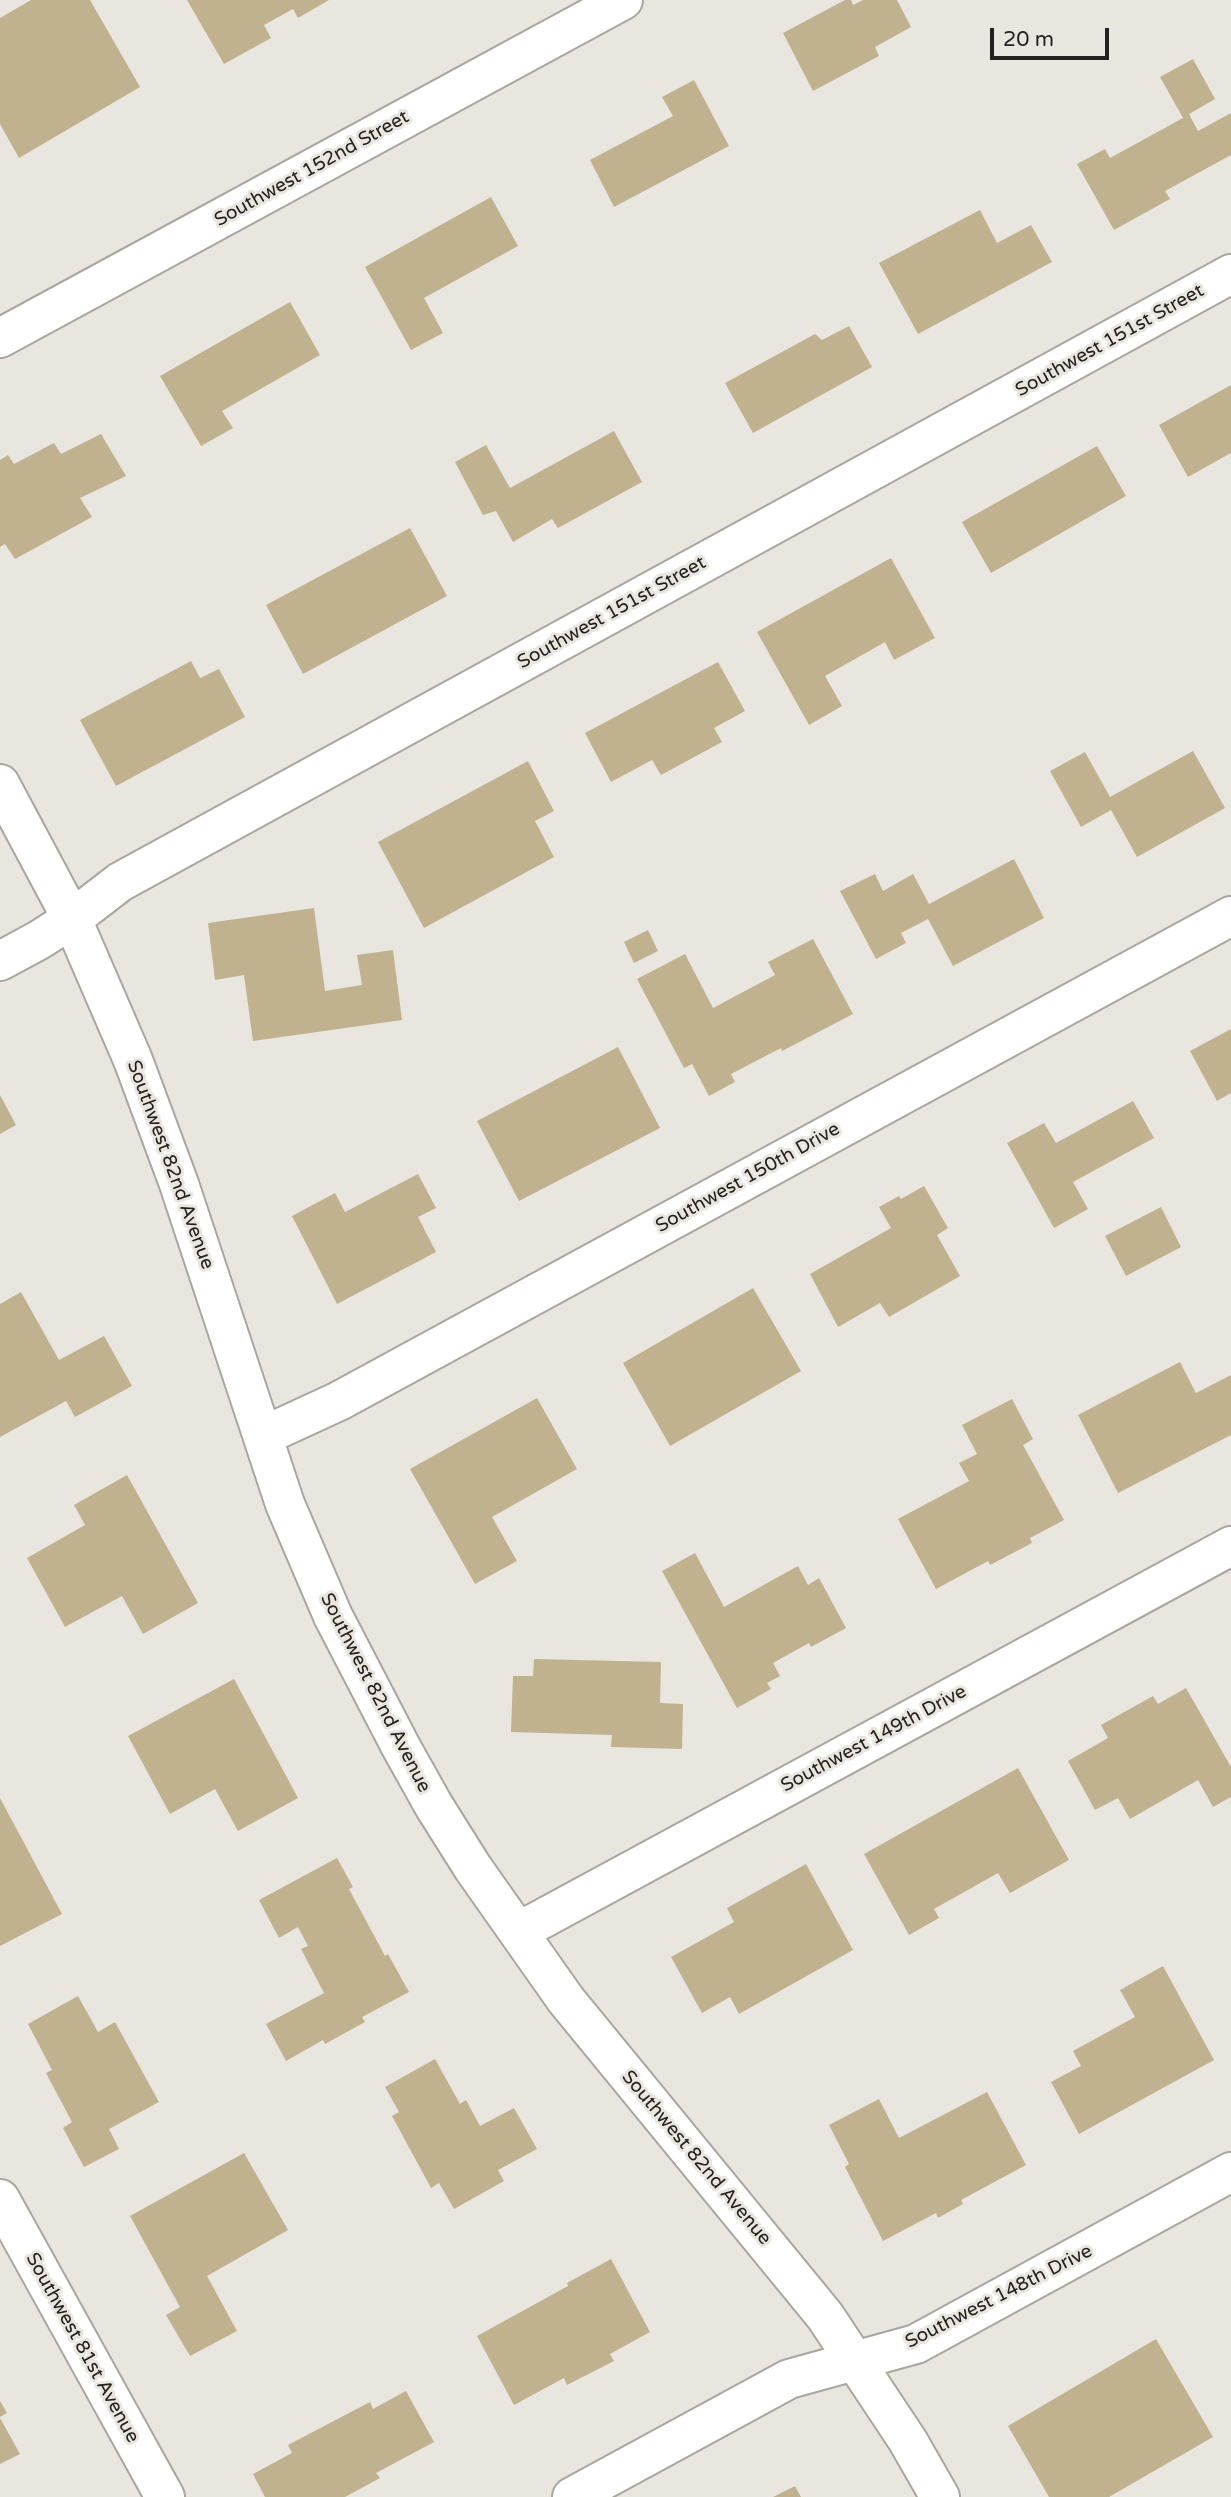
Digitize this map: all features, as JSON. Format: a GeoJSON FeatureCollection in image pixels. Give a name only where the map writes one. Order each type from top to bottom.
{"type":"FeatureCollection","features":[{"type":"Feature","properties":{"kind":"street","name":"Southwest 152nd Street"},"geometry":{"type":"LineString","coordinates":[[0,338],[623,0]]}},
{"type":"Feature","properties":{"kind":"street","name":"Southwest 151st Street"},"geometry":{"type":"LineString","coordinates":[[0,961],[72,919],[133,875],[1231,274]]}},
{"type":"Feature","properties":{"kind":"street","name":"Southwest 82nd Avenue"},"geometry":{"type":"LineString","coordinates":[[0,784],[72,919],[161,1130],[285,1503],[333,1616],[434,1806],[472,1868],[566,2000],[825,2316],[908,2441],[940,2497]]}},
{"type":"Feature","properties":{"kind":"street","name":"Southwest 150th Drive"},"geometry":{"type":"LineString","coordinates":[[263,1436],[339,1401],[1231,916]]}},
{"type":"Feature","properties":{"kind":"street","name":"Southwest 149th Drive"},"geometry":{"type":"LineString","coordinates":[[518,1932],[1231,1546]]}},
{"type":"Feature","properties":{"kind":"street","name":"Southwest 148th Drive"},"geometry":{"type":"LineString","coordinates":[[572,2497],[789,2379],[916,2344],[1231,2172]]}},
{"type":"Feature","properties":{"kind":"street","name":"Southwest 81st Avenue"},"geometry":{"type":"LineString","coordinates":[[0,2199],[165,2497]]}},
{"type":"Feature","properties":{"kind":"building"},"geometry":{"type":"Polygon","coordinates":[[[31,0],[90,0],[140,87],[19,158],[0,124],[0,18],[31,0]]]}},
{"type":"Feature","properties":{"kind":"building"},"geometry":{"type":"Polygon","coordinates":[[[187,0],[329,0],[298,18],[293,9],[264,25],[271,38],[224,64],[187,0]]]}},
{"type":"Feature","properties":{"kind":"building"},"geometry":{"type":"Polygon","coordinates":[[[845,0],[851,0],[853,5],[863,0],[897,0],[911,27],[875,47],[879,56],[813,91],[783,33],[845,0]]]}},
{"type":"Feature","properties":{"kind":"building"},"geometry":{"type":"Polygon","coordinates":[[[1193,59],[1215,99],[1189,114],[1198,131],[1231,113],[1231,155],[1165,191],[1170,199],[1114,230],[1077,164],[1105,149],[1110,158],[1183,118],[1160,77],[1193,59]]]}},
{"type":"Feature","properties":{"kind":"building"},"geometry":{"type":"Polygon","coordinates":[[[694,80],[729,146],[614,207],[590,160],[673,116],[662,97],[694,80]]]}},
{"type":"Feature","properties":{"kind":"building"},"geometry":{"type":"Polygon","coordinates":[[[491,197],[518,246],[424,298],[443,333],[411,350],[365,267],[491,197]]]}},
{"type":"Feature","properties":{"kind":"building"},"geometry":{"type":"Polygon","coordinates":[[[980,210],[997,243],[1031,225],[1052,262],[918,334],[879,263],[980,210]]]}},
{"type":"Feature","properties":{"kind":"building"},"geometry":{"type":"Polygon","coordinates":[[[290,302],[320,355],[222,411],[233,428],[201,446],[160,376],[290,302]]]}},
{"type":"Feature","properties":{"kind":"building"},"geometry":{"type":"Polygon","coordinates":[[[849,326],[872,367],[753,433],[725,383],[815,334],[822,340],[849,326]]]}},
{"type":"Feature","properties":{"kind":"building"},"geometry":{"type":"Polygon","coordinates":[[[1231,385],[1231,453],[1188,477],[1159,425],[1231,385]]]}},
{"type":"Feature","properties":{"kind":"building"},"geometry":{"type":"Polygon","coordinates":[[[614,431],[642,482],[558,528],[552,519],[513,542],[496,511],[483,515],[455,462],[486,445],[510,488],[614,431]]]}},
{"type":"Feature","properties":{"kind":"building"},"geometry":{"type":"Polygon","coordinates":[[[101,434],[126,476],[80,498],[92,517],[15,559],[5,544],[0,547],[0,460],[8,455],[14,464],[54,443],[61,454],[101,434]]]}},
{"type":"Feature","properties":{"kind":"building"},"geometry":{"type":"Polygon","coordinates":[[[1097,446],[1126,496],[991,573],[962,522],[1097,446]]]}},
{"type":"Feature","properties":{"kind":"building"},"geometry":{"type":"Polygon","coordinates":[[[410,528],[447,596],[303,674],[266,605],[410,528]]]}},
{"type":"Feature","properties":{"kind":"building"},"geometry":{"type":"Polygon","coordinates":[[[891,558],[935,638],[894,660],[885,642],[825,676],[842,706],[809,725],[757,632],[891,558]]]}},
{"type":"Feature","properties":{"kind":"building"},"geometry":{"type":"Polygon","coordinates":[[[191,661],[200,678],[219,669],[245,717],[116,786],[80,720],[191,661]]]}},
{"type":"Feature","properties":{"kind":"building"},"geometry":{"type":"Polygon","coordinates":[[[718,662],[745,711],[714,728],[722,742],[661,775],[652,760],[611,782],[585,733],[718,662]]]}},
{"type":"Feature","properties":{"kind":"building"},"geometry":{"type":"Polygon","coordinates":[[[1193,751],[1225,808],[1137,857],[1111,810],[1081,827],[1050,771],[1085,752],[1110,797],[1193,751]]]}},
{"type":"Feature","properties":{"kind":"building"},"geometry":{"type":"Polygon","coordinates":[[[528,761],[554,811],[535,821],[554,857],[424,928],[378,842],[528,761]]]}},
{"type":"Feature","properties":{"kind":"building"},"geometry":{"type":"Polygon","coordinates":[[[1014,859],[1044,918],[953,966],[928,919],[901,933],[906,943],[876,959],[840,891],[875,874],[883,891],[913,874],[929,904],[1014,859]]]}},
{"type":"Feature","properties":{"kind":"building"},"geometry":{"type":"Polygon","coordinates":[[[314,908],[325,991],[362,985],[357,955],[393,950],[402,1020],[253,1041],[244,975],[215,980],[208,923],[314,908]]]}},
{"type":"Feature","properties":{"kind":"building"},"geometry":{"type":"Polygon","coordinates":[[[648,930],[658,951],[634,963],[624,942],[648,930]]]}},
{"type":"Feature","properties":{"kind":"building"},"geometry":{"type":"Polygon","coordinates":[[[813,939],[853,1014],[731,1074],[735,1082],[709,1096],[692,1064],[684,1068],[637,979],[685,954],[713,1008],[775,975],[768,962],[813,939]]]}},
{"type":"Feature","properties":{"kind":"building"},"geometry":{"type":"Polygon","coordinates":[[[1231,1029],[1231,1093],[1217,1101],[1190,1051],[1231,1029]]]}},
{"type":"Feature","properties":{"kind":"building"},"geometry":{"type":"Polygon","coordinates":[[[618,1047],[660,1128],[519,1201],[477,1121],[618,1047]]]}},
{"type":"Feature","properties":{"kind":"building"},"geometry":{"type":"Polygon","coordinates":[[[0,1095],[16,1125],[0,1134],[0,1095]]]}},
{"type":"Feature","properties":{"kind":"building"},"geometry":{"type":"Polygon","coordinates":[[[1133,1101],[1154,1138],[1073,1182],[1088,1209],[1054,1228],[1007,1143],[1044,1123],[1056,1143],[1133,1101]]]}},
{"type":"Feature","properties":{"kind":"building"},"geometry":{"type":"Polygon","coordinates":[[[418,1174],[436,1208],[418,1217],[436,1252],[337,1304],[292,1216],[335,1193],[345,1212],[418,1174]]]}},
{"type":"Feature","properties":{"kind":"building"},"geometry":{"type":"Polygon","coordinates":[[[924,1186],[948,1228],[937,1235],[960,1276],[889,1317],[880,1303],[838,1327],[810,1274],[891,1228],[879,1207],[924,1186]]]}},
{"type":"Feature","properties":{"kind":"building"},"geometry":{"type":"Polygon","coordinates":[[[1161,1207],[1181,1247],[1126,1276],[1105,1236],[1161,1207]]]}},
{"type":"Feature","properties":{"kind":"building"},"geometry":{"type":"Polygon","coordinates":[[[753,1288],[801,1371],[670,1446],[623,1363],[753,1288]]]}},
{"type":"Feature","properties":{"kind":"building"},"geometry":{"type":"Polygon","coordinates":[[[21,1292],[59,1360],[104,1336],[132,1386],[75,1417],[66,1401],[0,1437],[0,1304],[21,1292]]]}},
{"type":"Feature","properties":{"kind":"building"},"geometry":{"type":"Polygon","coordinates":[[[1180,1362],[1196,1393],[1231,1375],[1231,1435],[1118,1493],[1078,1415],[1180,1362]]]}},
{"type":"Feature","properties":{"kind":"building"},"geometry":{"type":"Polygon","coordinates":[[[537,1398],[577,1469],[492,1517],[517,1561],[475,1584],[410,1469],[537,1398]]]}},
{"type":"Feature","properties":{"kind":"building"},"geometry":{"type":"Polygon","coordinates":[[[1012,1399],[1033,1439],[1023,1445],[1064,1520],[1030,1538],[1032,1543],[990,1565],[988,1561],[936,1589],[898,1519],[969,1481],[959,1463],[977,1454],[962,1425],[1012,1399]]]}},
{"type":"Feature","properties":{"kind":"building"},"geometry":{"type":"Polygon","coordinates":[[[127,1475],[198,1603],[143,1634],[122,1596],[65,1627],[27,1558],[85,1525],[74,1505],[127,1475]]]}},
{"type":"Feature","properties":{"kind":"building"},"geometry":{"type":"Polygon","coordinates":[[[695,1553],[724,1607],[798,1566],[808,1585],[819,1578],[846,1628],[811,1647],[809,1643],[773,1663],[780,1676],[767,1683],[771,1689],[737,1708],[662,1571],[695,1553]]]}},
{"type":"Feature","properties":{"kind":"building"},"geometry":{"type":"Polygon","coordinates":[[[534,1659],[661,1662],[660,1703],[683,1704],[682,1749],[611,1747],[612,1735],[511,1732],[513,1676],[533,1676],[534,1659]]]}},
{"type":"Feature","properties":{"kind":"building"},"geometry":{"type":"Polygon","coordinates":[[[234,1679],[298,1798],[238,1831],[215,1789],[170,1814],[128,1736],[234,1679]]]}},
{"type":"Feature","properties":{"kind":"building"},"geometry":{"type":"Polygon","coordinates":[[[1186,1688],[1231,1767],[1231,1797],[1213,1807],[1198,1780],[1130,1819],[1118,1798],[1095,1810],[1068,1761],[1108,1738],[1101,1725],[1153,1696],[1158,1704],[1186,1688]]]}},
{"type":"Feature","properties":{"kind":"building"},"geometry":{"type":"Polygon","coordinates":[[[1018,1768],[1069,1860],[1010,1893],[998,1873],[934,1909],[939,1918],[909,1935],[864,1854],[1018,1768]]]}},
{"type":"Feature","properties":{"kind":"building"},"geometry":{"type":"Polygon","coordinates":[[[0,1798],[62,1914],[0,1946],[0,1798]]]}},
{"type":"Feature","properties":{"kind":"building"},"geometry":{"type":"Polygon","coordinates":[[[337,1858],[353,1887],[349,1889],[385,1956],[388,1954],[409,1992],[362,2017],[365,2022],[325,2044],[323,2040],[286,2061],[266,2024],[324,1993],[301,1949],[308,1946],[298,1927],[279,1938],[259,1900],[337,1858]]]}},
{"type":"Feature","properties":{"kind":"building"},"geometry":{"type":"Polygon","coordinates":[[[806,1864],[853,1950],[739,2014],[730,1997],[702,2013],[671,1957],[734,1922],[727,1908],[806,1864]]]}},
{"type":"Feature","properties":{"kind":"building"},"geometry":{"type":"Polygon","coordinates":[[[1163,1966],[1214,2060],[1079,2134],[1051,2082],[1081,2066],[1073,2051],[1135,2017],[1120,1990],[1163,1966]]]}},
{"type":"Feature","properties":{"kind":"building"},"geometry":{"type":"Polygon","coordinates":[[[78,1996],[98,2032],[115,2022],[159,2102],[109,2129],[119,2149],[84,2167],[63,2128],[72,2122],[46,2073],[52,2070],[28,2024],[78,1996]]]}},
{"type":"Feature","properties":{"kind":"building"},"geometry":{"type":"Polygon","coordinates":[[[435,2059],[460,2104],[466,2100],[480,2126],[514,2108],[537,2149],[498,2170],[504,2181],[454,2209],[439,2183],[431,2188],[392,2116],[399,2112],[385,2087],[435,2059]]]}},
{"type":"Feature","properties":{"kind":"building"},"geometry":{"type":"Polygon","coordinates":[[[987,2092],[1026,2165],[961,2200],[963,2204],[938,2218],[936,2213],[883,2241],[845,2167],[849,2164],[829,2125],[879,2099],[899,2138],[987,2092]]]}},
{"type":"Feature","properties":{"kind":"building"},"geometry":{"type":"Polygon","coordinates":[[[244,2153],[288,2230],[207,2276],[237,2331],[190,2356],[166,2315],[180,2307],[130,2216],[244,2153]]]}},
{"type":"Feature","properties":{"kind":"building"},"geometry":{"type":"Polygon","coordinates":[[[611,2259],[650,2332],[610,2354],[614,2361],[567,2385],[564,2378],[514,2405],[477,2336],[611,2259]]]}},
{"type":"Feature","properties":{"kind":"building"},"geometry":{"type":"Polygon","coordinates":[[[1156,2339],[1213,2437],[1109,2497],[1049,2497],[1008,2426],[1156,2339]]]}},
{"type":"Feature","properties":{"kind":"building"},"geometry":{"type":"Polygon","coordinates":[[[406,2391],[434,2442],[376,2473],[380,2478],[345,2497],[265,2497],[253,2474],[292,2453],[288,2445],[370,2402],[373,2409],[406,2391]]]}},
{"type":"Feature","properties":{"kind":"building"},"geometry":{"type":"Polygon","coordinates":[[[0,2401],[7,2413],[0,2417],[0,2401]]]}},
{"type":"Feature","properties":{"kind":"building"},"geometry":{"type":"Polygon","coordinates":[[[0,2418],[20,2454],[0,2464],[0,2418]]]}},
{"type":"Feature","properties":{"kind":"building"},"geometry":{"type":"Polygon","coordinates":[[[795,2486],[801,2497],[773,2497],[795,2486]]]}}]}
